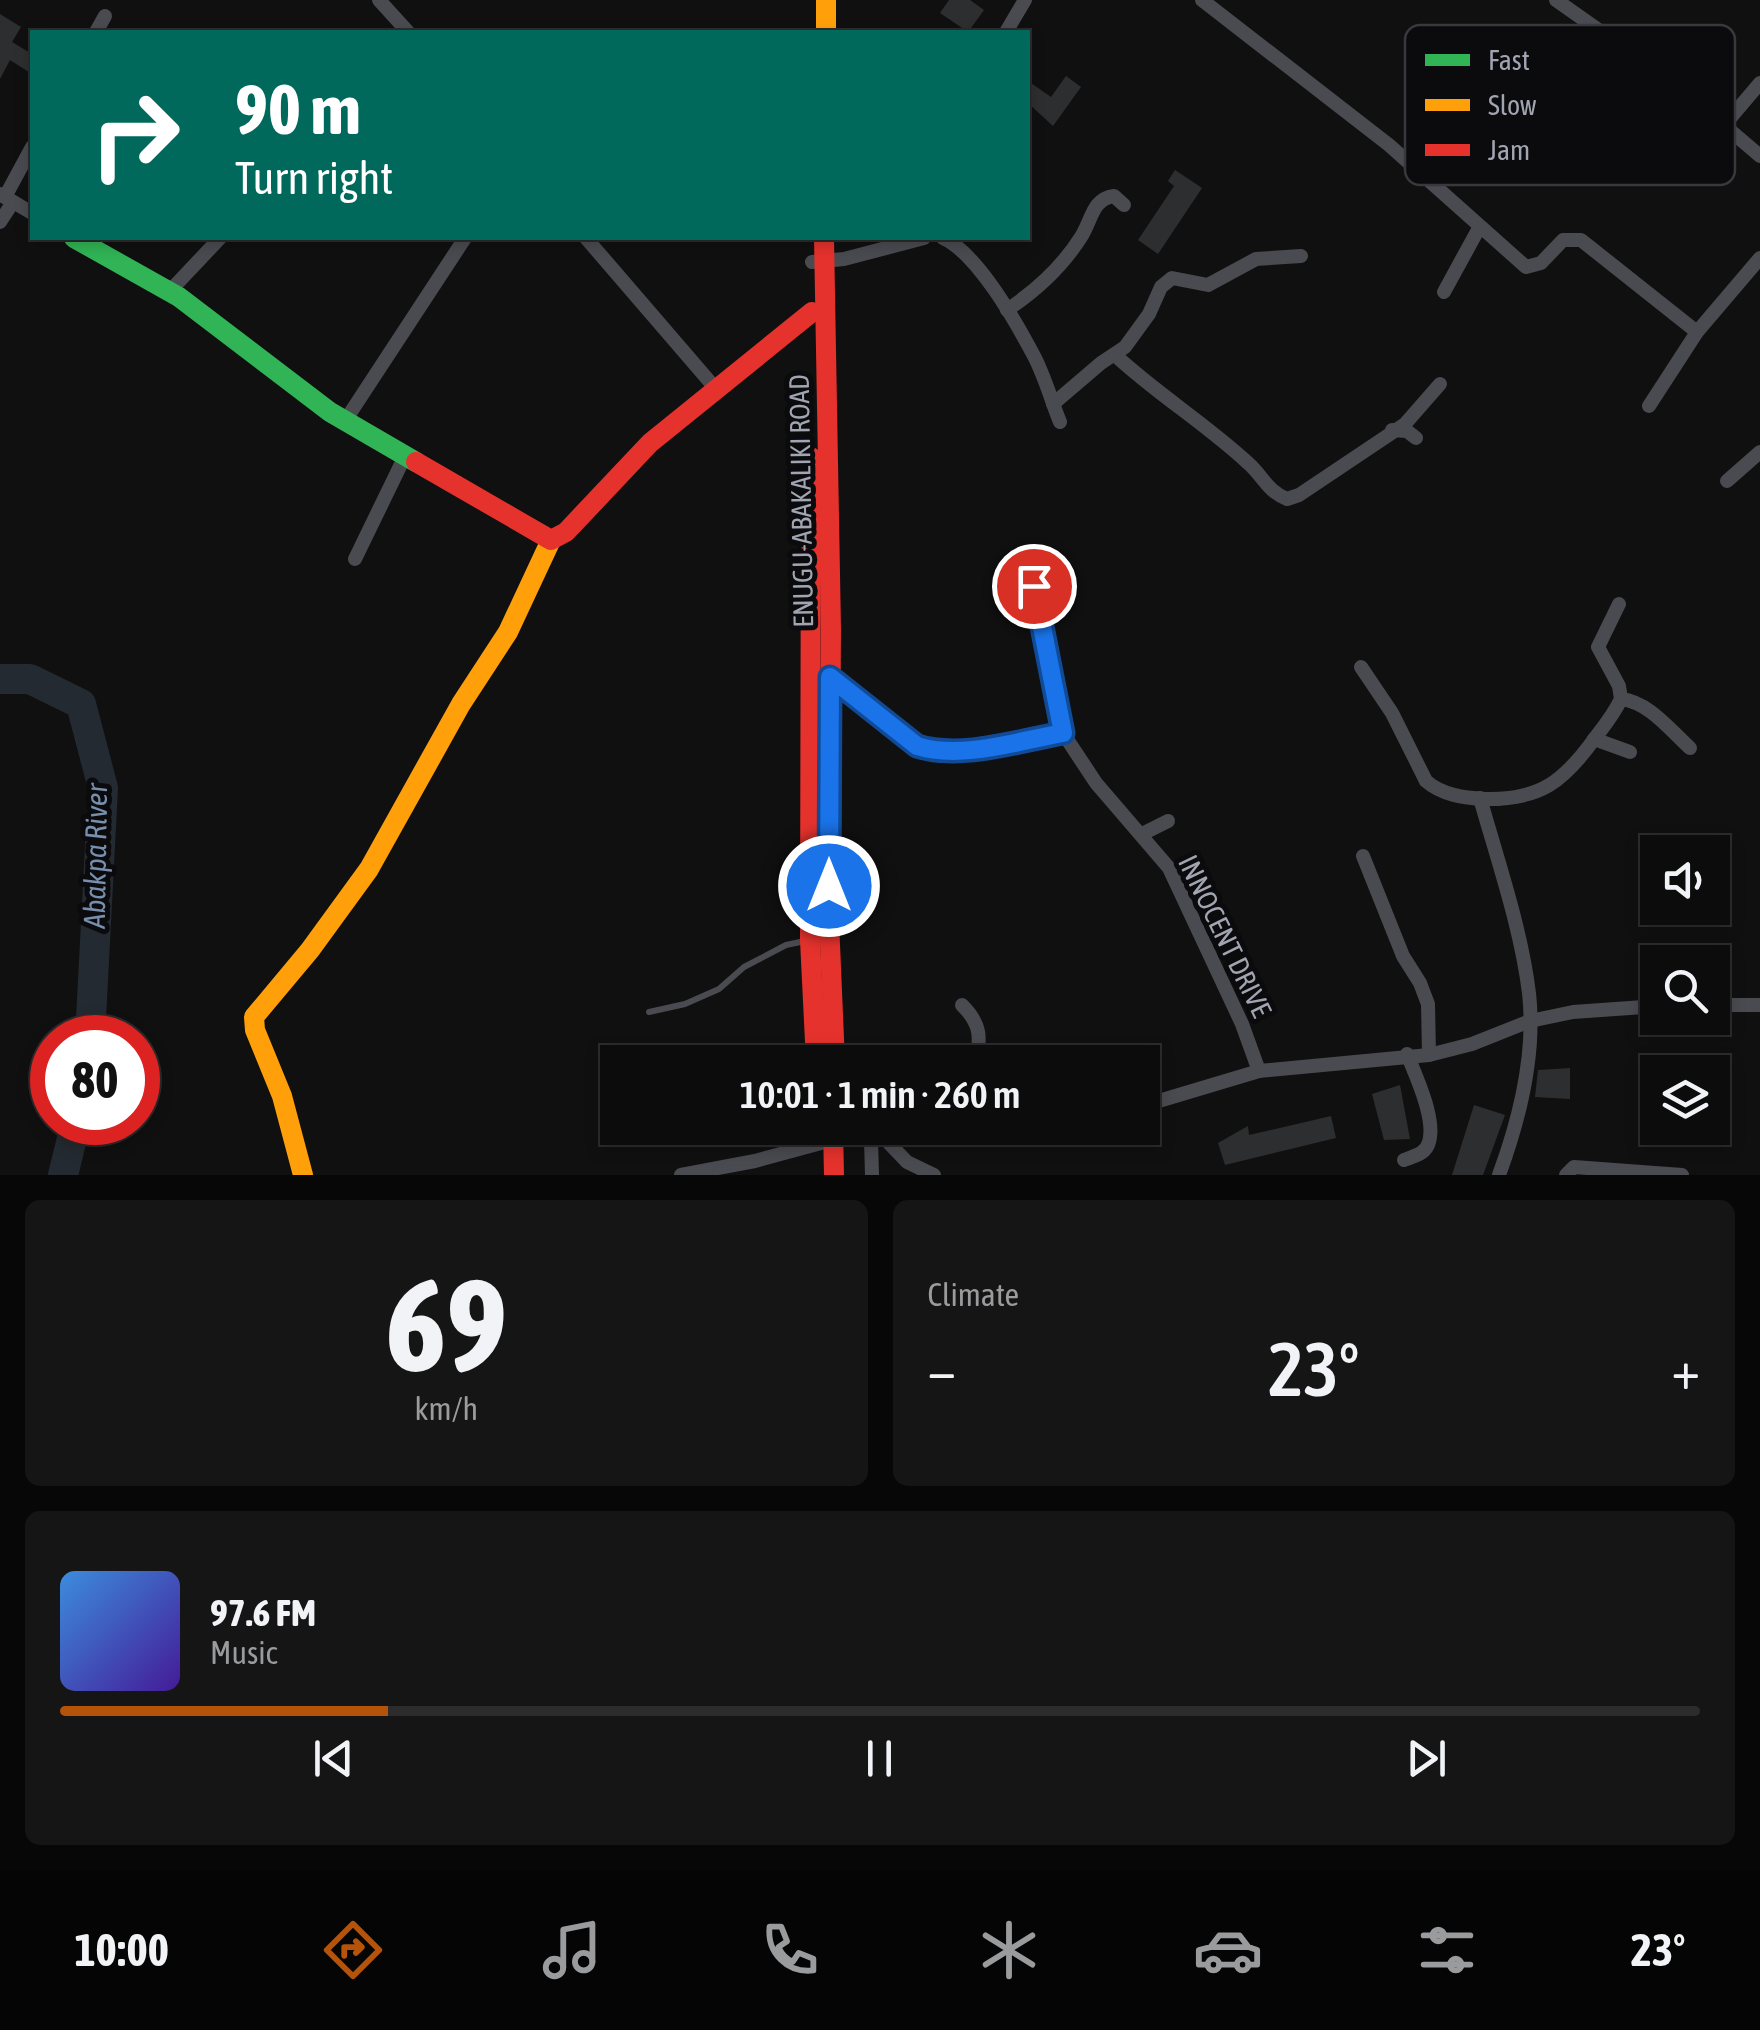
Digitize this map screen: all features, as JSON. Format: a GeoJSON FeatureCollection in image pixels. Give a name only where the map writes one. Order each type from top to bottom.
{"type":"FeatureCollection","features":[{"type":"Feature","properties":{"kind":"main road"},"geometry":{"type":"LineString","coordinates":[[812,0],[812,30]]}},
{"type":"Feature","properties":{"kind":"main road"},"geometry":{"type":"LineString","coordinates":[[826,0],[826,30]]}},
{"type":"Feature","properties":{"kind":"main road"},"geometry":{"type":"LineString","coordinates":[[78,240],[169,292],[345,421],[552,540]]}},
{"type":"Feature","properties":{"kind":"main road","name":"ENUGU-ABAKALIKI ROAD"},"geometry":{"type":"LineString","coordinates":[[813,240],[818,261],[830,677],[828,921],[834,1045]]}},
{"type":"Feature","properties":{"kind":"main road","name":"ENUGU-ABAKALIKI ROAD"},"geometry":{"type":"LineString","coordinates":[[815,1045],[810,940],[812,312],[823,240]]}},
{"type":"Feature","properties":{"kind":"main road"},"geometry":{"type":"LineString","coordinates":[[304,1175],[254,1017],[310,950],[369,869],[460,704],[508,632],[552,540],[566,532],[650,442],[812,312]]}},
{"type":"Feature","properties":{"kind":"main road"},"geometry":{"type":"LineString","coordinates":[[832,1145],[834,1175]]}},
{"type":"Feature","properties":{"kind":"street"},"geometry":{"type":"LineString","coordinates":[[379,0],[406,30]]}},
{"type":"Feature","properties":{"kind":"street"},"geometry":{"type":"LineString","coordinates":[[1007,30],[1024,0]]}},
{"type":"Feature","properties":{"kind":"street"},"geometry":{"type":"LineString","coordinates":[[1202,0],[1405,161]]}},
{"type":"Feature","properties":{"kind":"street"},"geometry":{"type":"LineString","coordinates":[[1556,0],[1577,6],[1601,25]]}},
{"type":"Feature","properties":{"kind":"street"},"geometry":{"type":"LineString","coordinates":[[97,30],[105,16]]}},
{"type":"Feature","properties":{"kind":"street"},"geometry":{"type":"LineString","coordinates":[[1735,112],[1760,83]]}},
{"type":"Feature","properties":{"kind":"street"},"geometry":{"type":"LineString","coordinates":[[1735,132],[1760,156]]}},
{"type":"Feature","properties":{"kind":"street"},"geometry":{"type":"LineString","coordinates":[[0,222],[6,197],[30,151]]}},
{"type":"Feature","properties":{"kind":"street"},"geometry":{"type":"LineString","coordinates":[[1431,185],[1526,267],[1541,264],[1562,240],[1582,240],[1697,332]]}},
{"type":"Feature","properties":{"kind":"street"},"geometry":{"type":"LineString","coordinates":[[1007,310],[1053,274],[1080,238],[1096,204],[1104,197],[1114,196],[1124,206]]}},
{"type":"Feature","properties":{"kind":"street"},"geometry":{"type":"LineString","coordinates":[[6,197],[30,212]]}},
{"type":"Feature","properties":{"kind":"street"},"geometry":{"type":"LineString","coordinates":[[1444,292],[1478,228]]}},
{"type":"Feature","properties":{"kind":"street"},"geometry":{"type":"LineString","coordinates":[[169,292],[218,240]]}},
{"type":"Feature","properties":{"kind":"street"},"geometry":{"type":"LineString","coordinates":[[345,421],[464,240]]}},
{"type":"Feature","properties":{"kind":"street"},"geometry":{"type":"LineString","coordinates":[[588,240],[716,389]]}},
{"type":"Feature","properties":{"kind":"street"},"geometry":{"type":"LineString","coordinates":[[858,255],[869,240]]}},
{"type":"Feature","properties":{"kind":"street"},"geometry":{"type":"LineString","coordinates":[[818,261],[916,240]]}},
{"type":"Feature","properties":{"kind":"street"},"geometry":{"type":"LineString","coordinates":[[947,240],[960,247],[1007,310],[1034,357],[1060,422]]}},
{"type":"Feature","properties":{"kind":"street"},"geometry":{"type":"LineString","coordinates":[[1054,404],[1101,362],[1125,347],[1149,314],[1162,287],[1172,278],[1208,285],[1256,258],[1301,256]]}},
{"type":"Feature","properties":{"kind":"street"},"geometry":{"type":"LineString","coordinates":[[1649,406],[1697,332],[1760,258]]}},
{"type":"Feature","properties":{"kind":"street"},"geometry":{"type":"LineString","coordinates":[[1115,355],[1253,466],[1268,488],[1287,498],[1299,495],[1405,424],[1440,384]]}},
{"type":"Feature","properties":{"kind":"street"},"geometry":{"type":"LineString","coordinates":[[1391,430],[1408,432],[1416,438]]}},
{"type":"Feature","properties":{"kind":"street"},"geometry":{"type":"LineString","coordinates":[[1727,482],[1760,452]]}},
{"type":"Feature","properties":{"kind":"street"},"geometry":{"type":"LineString","coordinates":[[355,559],[406,454]]}},
{"type":"Feature","properties":{"kind":"street"},"geometry":{"type":"LineString","coordinates":[[811,664],[917,746],[932,750],[978,748],[1063,733],[1034,586]]}},
{"type":"Feature","properties":{"kind":"street"},"geometry":{"type":"LineString","coordinates":[[1361,666],[1392,713],[1426,781],[1434,788],[1480,798],[1544,790],[1575,767],[1621,699],[1619,686],[1598,647],[1618,604]]}},
{"type":"Feature","properties":{"kind":"street"},"geometry":{"type":"LineString","coordinates":[[1621,699],[1632,700],[1652,713],[1690,748]]}},
{"type":"Feature","properties":{"kind":"street","name":"INNOCENT DRIVE"},"geometry":{"type":"LineString","coordinates":[[1063,733],[1096,783],[1169,868],[1242,1024],[1259,1071]]}},
{"type":"Feature","properties":{"kind":"street"},"geometry":{"type":"LineString","coordinates":[[1594,740],[1630,752]]}},
{"type":"Feature","properties":{"kind":"street"},"geometry":{"type":"LineString","coordinates":[[1480,798],[1508,893],[1526,975],[1530,1020],[1517,1125],[1499,1175]]}},
{"type":"Feature","properties":{"kind":"street"},"geometry":{"type":"LineString","coordinates":[[1142,834],[1168,821]]}},
{"type":"Feature","properties":{"kind":"street"},"geometry":{"type":"LineString","coordinates":[[1363,856],[1403,956],[1428,1004],[1429,1055]]}},
{"type":"Feature","properties":{"kind":"street"},"geometry":{"type":"LineString","coordinates":[[962,1005],[981,1032],[979,1045]]}},
{"type":"Feature","properties":{"kind":"street"},"geometry":{"type":"LineString","coordinates":[[1730,1005],[1760,1005]]}},
{"type":"Feature","properties":{"kind":"street"},"geometry":{"type":"LineString","coordinates":[[1160,1101],[1259,1071],[1407,1054],[1429,1055],[1472,1044],[1530,1020],[1573,1012],[1640,1007]]}},
{"type":"Feature","properties":{"kind":"street"},"geometry":{"type":"LineString","coordinates":[[1404,1160],[1422,1153],[1430,1141],[1426,1105],[1407,1054]]}},
{"type":"Feature","properties":{"kind":"street"},"geometry":{"type":"LineString","coordinates":[[682,1175],[755,1161],[797,1145]]}},
{"type":"Feature","properties":{"kind":"street"},"geometry":{"type":"LineString","coordinates":[[872,1175],[877,1145]]}},
{"type":"Feature","properties":{"kind":"street"},"geometry":{"type":"LineString","coordinates":[[885,1145],[934,1175]]}},
{"type":"Feature","properties":{"kind":"street"},"geometry":{"type":"LineString","coordinates":[[1566,1175],[1574,1167],[1682,1175]]}},
{"type":"Feature","properties":{"kind":"lane"},"geometry":{"type":"LineString","coordinates":[[650,1012],[684,1004],[719,989],[744,968],[786,945],[810,940]]}},
{"type":"Feature","properties":{"kind":"building"},"geometry":{"type":"Polygon","coordinates":[[[949,0],[970,0],[984,10],[969,30],[940,13],[949,0]]]}},
{"type":"Feature","properties":{"kind":"building"},"geometry":{"type":"Polygon","coordinates":[[[0,14],[21,27],[12,42],[30,53],[30,73],[10,60],[0,79],[0,14]]]}},
{"type":"Feature","properties":{"kind":"building"},"geometry":{"type":"Polygon","coordinates":[[[1066,76],[1081,87],[1053,126],[1030,105],[1030,82],[1051,97],[1066,76]]]}},
{"type":"Feature","properties":{"kind":"building"},"geometry":{"type":"Polygon","coordinates":[[[1175,170],[1202,188],[1158,254],[1138,240],[1174,186],[1168,181],[1175,170]]]}},
{"type":"Feature","properties":{"kind":"building"},"geometry":{"type":"Polygon","coordinates":[[[1570,1068],[1570,1099],[1535,1097],[1538,1070],[1570,1068]]]}},
{"type":"Feature","properties":{"kind":"building"},"geometry":{"type":"Polygon","coordinates":[[[1400,1085],[1410,1139],[1384,1140],[1372,1094],[1400,1085]]]}},
{"type":"Feature","properties":{"kind":"building"},"geometry":{"type":"Polygon","coordinates":[[[1474,1105],[1505,1115],[1483,1175],[1452,1175],[1474,1105]]]}},
{"type":"Feature","properties":{"kind":"building"},"geometry":{"type":"Polygon","coordinates":[[[1331,1116],[1336,1138],[1225,1165],[1218,1143],[1248,1126],[1249,1135],[1331,1116]]]}},
{"type":"Feature","properties":{"kind":"waterway","name":"Abakpa River"},"geometry":{"type":"LineString","coordinates":[[0,679],[30,679],[81,704],[103,788],[91,1015]]}},
{"type":"Feature","properties":{"kind":"waterway","name":"Abakpa River"},"geometry":{"type":"LineString","coordinates":[[63,1175],[70,1145]]}},
{"type":"Feature","properties":{"kind":"traffic: fast"},"geometry":{"type":"LineString","coordinates":[[78,240],[179,297],[330,412],[416,462]]}},
{"type":"Feature","properties":{"kind":"traffic: slow"},"geometry":{"type":"LineString","coordinates":[[826,0],[826,30]]}},
{"type":"Feature","properties":{"kind":"traffic: slow"},"geometry":{"type":"LineString","coordinates":[[303,1175],[282,1096],[255,1030],[254,1017],[310,950],[369,869],[461,704],[508,632],[551,540]]}},
{"type":"Feature","properties":{"kind":"traffic: jam"},"geometry":{"type":"LineString","coordinates":[[824,240],[831,630],[829,921],[834,1045]]}},
{"type":"Feature","properties":{"kind":"traffic: jam"},"geometry":{"type":"LineString","coordinates":[[416,462],[551,540],[566,532],[650,443],[812,312]]}},
{"type":"Feature","properties":{"kind":"traffic: jam"},"geometry":{"type":"LineString","coordinates":[[811,457],[810,940],[815,1045]]}},
{"type":"Feature","properties":{"kind":"traffic: jam"},"geometry":{"type":"LineString","coordinates":[[833,1145],[834,1175]]}},
{"type":"Feature","properties":{"kind":"route"},"geometry":{"type":"LineString","coordinates":[[829,886],[830,677],[849,696],[917,746],[932,750],[978,748],[1063,733],[1034,586]]}}]}
